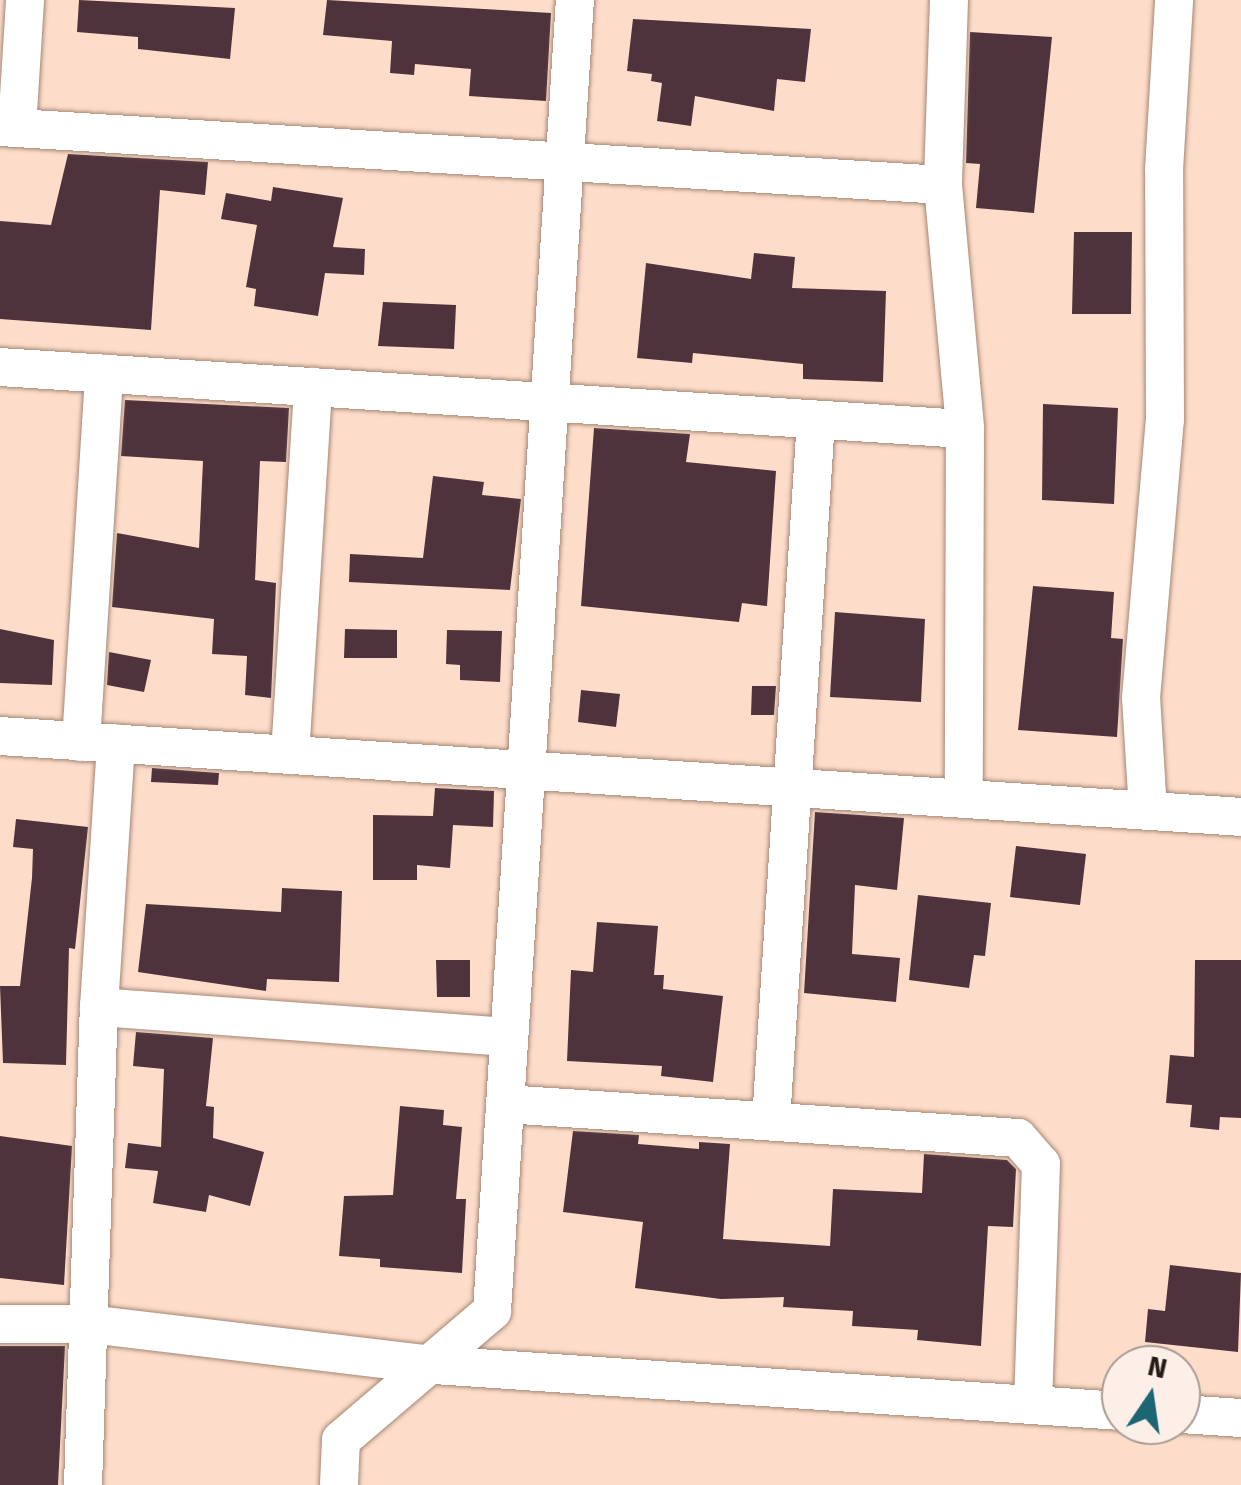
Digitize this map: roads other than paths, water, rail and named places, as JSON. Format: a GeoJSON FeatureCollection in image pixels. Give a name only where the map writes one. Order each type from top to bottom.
{"type":"FeatureCollection","features":[{"type":"Feature","properties":{"kind":"street"},"geometry":{"type":"LineString","coordinates":[[25,0],[8,127],[565,157],[944,184]]}},
{"type":"Feature","properties":{"kind":"street"},"geometry":{"type":"LineString","coordinates":[[339,1485],[342,1440],[434,1365],[492,1311],[575,0]]}},
{"type":"Feature","properties":{"kind":"street"},"geometry":{"type":"LineString","coordinates":[[948,0],[944,184],[964,429],[964,800]]}},
{"type":"Feature","properties":{"kind":"street"},"geometry":{"type":"LineString","coordinates":[[1148,811],[1141,698],[1165,420],[1164,170],[1174,0]]}},
{"type":"Feature","properties":{"kind":"street"},"geometry":{"type":"LineString","coordinates":[[0,367],[964,429]]}},
{"type":"Feature","properties":{"kind":"street"},"geometry":{"type":"LineString","coordinates":[[83,1485],[99,1008],[98,743],[104,374]]}},
{"type":"Feature","properties":{"kind":"street"},"geometry":{"type":"LineString","coordinates":[[290,755],[313,387]]}},
{"type":"Feature","properties":{"kind":"street"},"geometry":{"type":"LineString","coordinates":[[771,1121],[816,420]]}},
{"type":"Feature","properties":{"kind":"street"},"geometry":{"type":"LineString","coordinates":[[0,736],[1241,818]]}},
{"type":"Feature","properties":{"kind":"street"},"geometry":{"type":"LineString","coordinates":[[99,1008],[509,1037]]}},
{"type":"Feature","properties":{"kind":"street"},"geometry":{"type":"LineString","coordinates":[[504,1104],[1018,1138],[1042,1164],[1032,1405]]}},
{"type":"Feature","properties":{"kind":"street"},"geometry":{"type":"LineString","coordinates":[[0,1324],[89,1324],[434,1365],[1101,1410]]}},
{"type":"Feature","properties":{"kind":"street"},"geometry":{"type":"LineString","coordinates":[[1201,1415],[1241,1418]]}}]}
